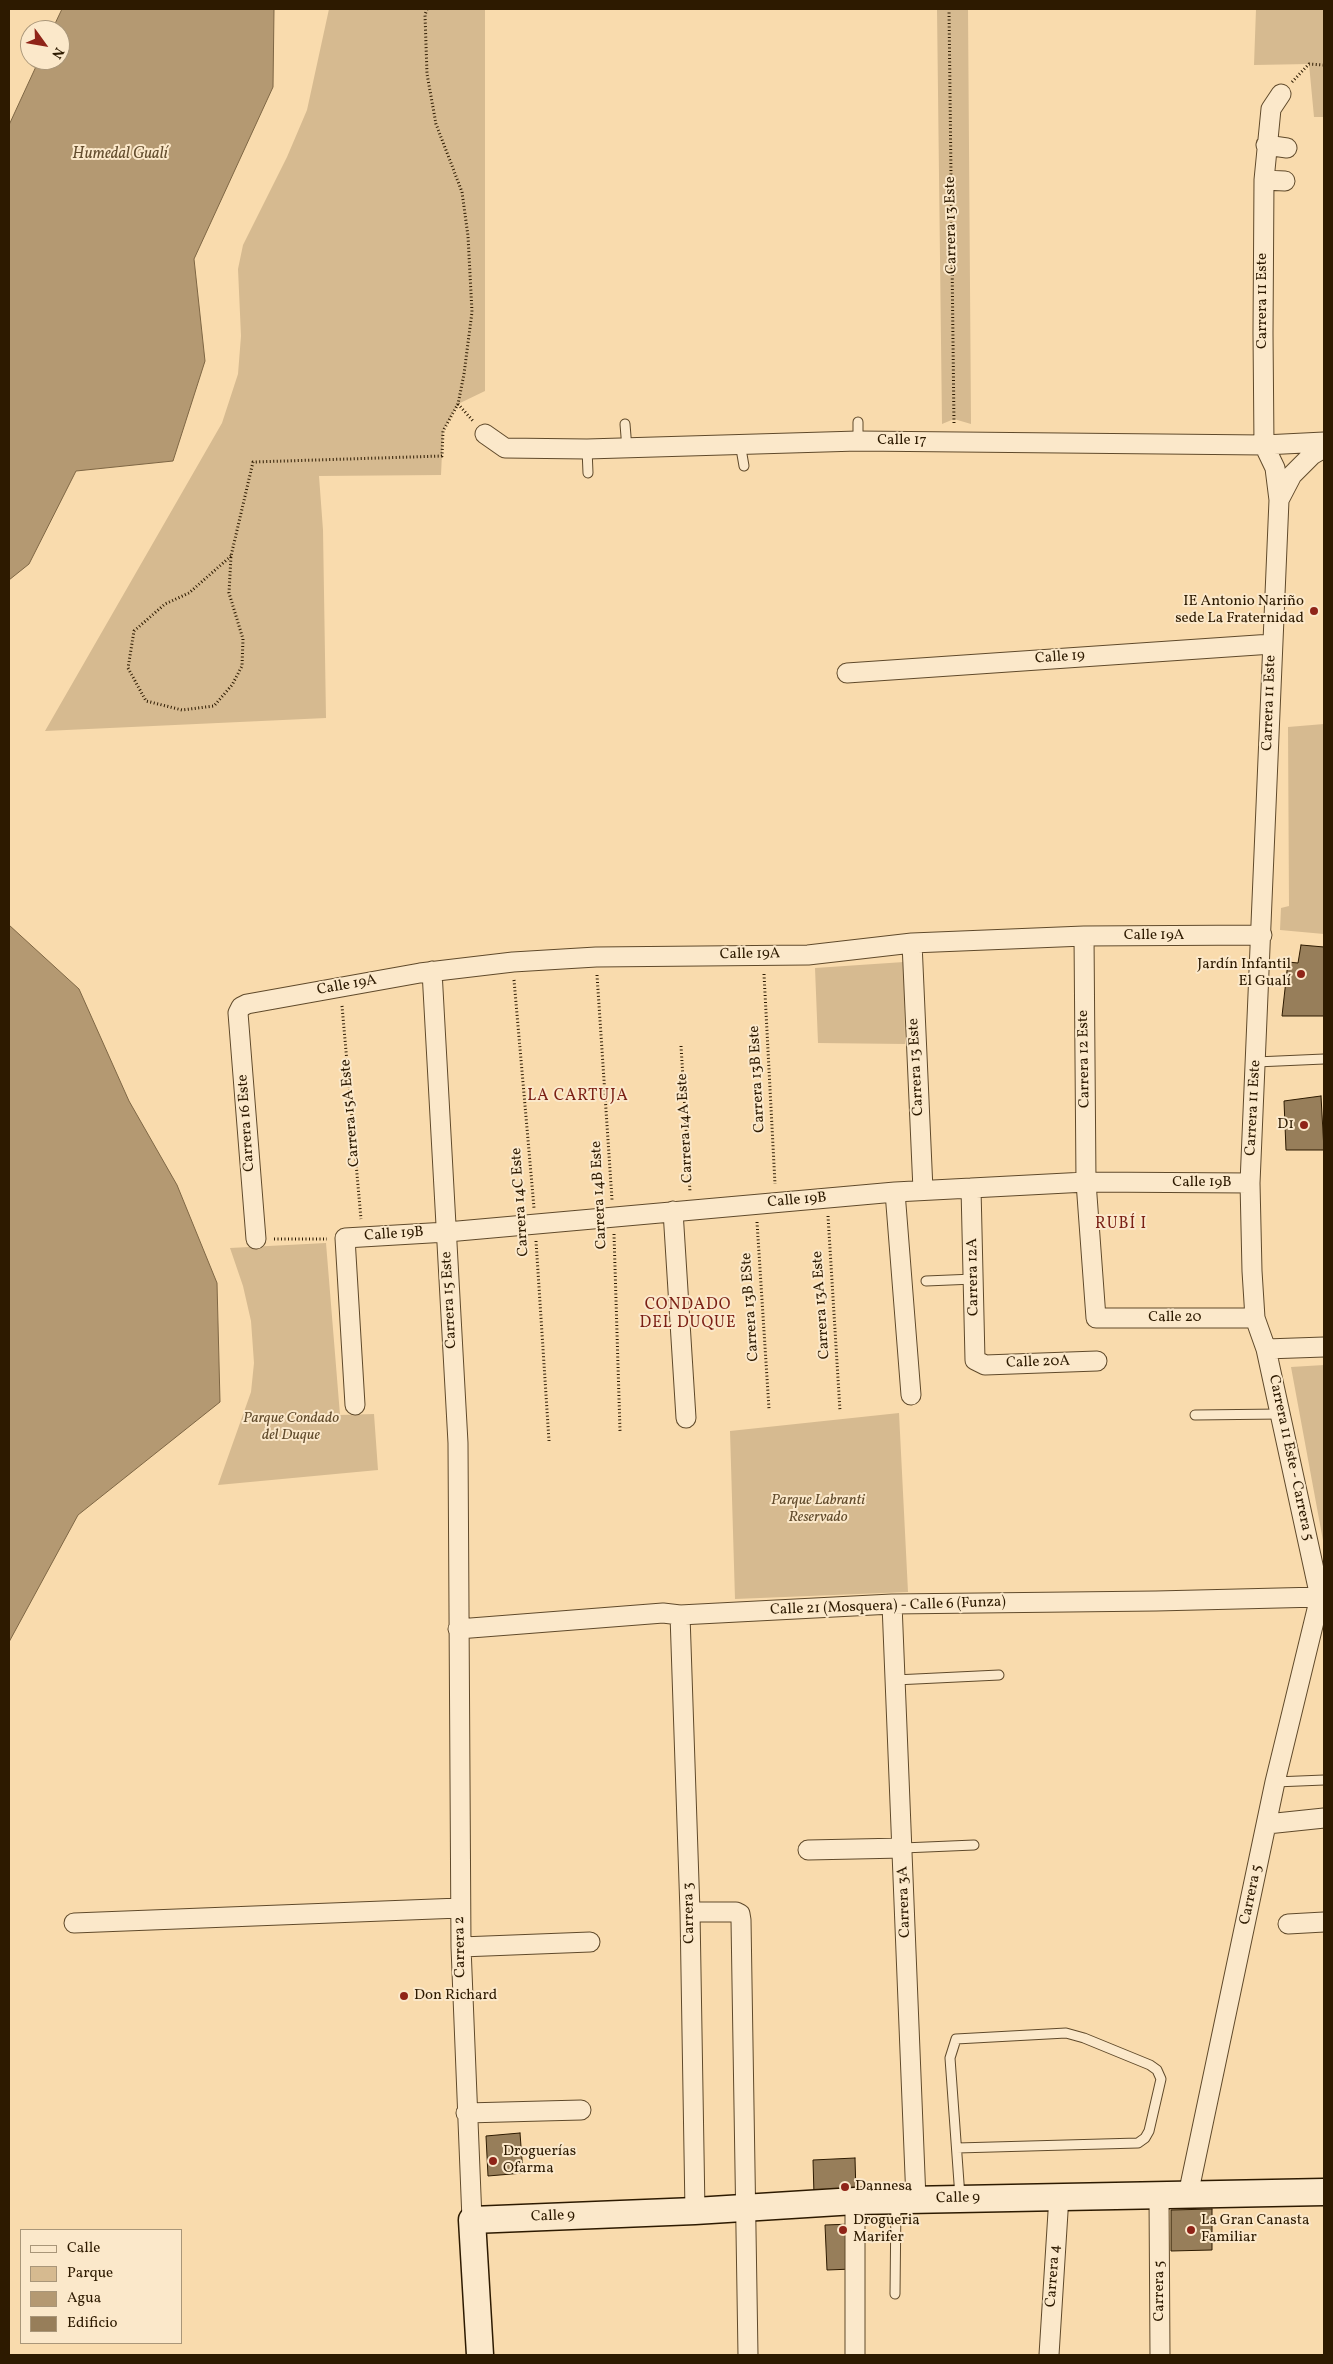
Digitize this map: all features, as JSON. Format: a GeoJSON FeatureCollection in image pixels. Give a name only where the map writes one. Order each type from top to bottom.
{"type":"FeatureCollection","features":[{"type":"Feature","properties":{"kind":"main road","name":"Calle 9"},"geometry":{"type":"LineString","coordinates":[[472,2220],[695,2211],[855,2200],[960,2200],[1059,2196],[1159,2196],[1324,2192]]}},
{"type":"Feature","properties":{"kind":"main road","name":"Carrera 2"},"geometry":{"type":"LineString","coordinates":[[472,2220],[480,2355]]}},
{"type":"Feature","properties":{"kind":"street","name":"Carrera 11 Este"},"geometry":{"type":"LineString","coordinates":[[1255,1318],[1250,1183],[1262,935],[1278,500],[1275,468],[1264,445],[1264,180],[1271,110],[1281,94]]}},
{"type":"Feature","properties":{"kind":"street"},"geometry":{"type":"LineString","coordinates":[[1266,145],[1287,148]]}},
{"type":"Feature","properties":{"kind":"street"},"geometry":{"type":"LineString","coordinates":[[1264,180],[1285,181]]}},
{"type":"Feature","properties":{"kind":"street","name":"Calle 17"},"geometry":{"type":"LineString","coordinates":[[484,434],[505,448],[587,449],[858,441],[1264,445],[1324,442]]}},
{"type":"Feature","properties":{"kind":"street"},"geometry":{"type":"LineString","coordinates":[[1278,500],[1292,475],[1312,455],[1324,448]]}},
{"type":"Feature","properties":{"kind":"street","name":"Calle 19"},"geometry":{"type":"LineString","coordinates":[[847,672],[1272,644]]}},
{"type":"Feature","properties":{"kind":"street","name":"Calle 19A"},"geometry":{"type":"LineString","coordinates":[[241,1007],[432,971],[513,962],[596,958],[808,954],[912,943],[1084,936],[1262,935]]}},
{"type":"Feature","properties":{"kind":"street","name":"Carrera 12 Este"},"geometry":{"type":"LineString","coordinates":[[1084,936],[1086,1182],[1096,1318]]}},
{"type":"Feature","properties":{"kind":"street","name":"Carrera 13 Este"},"geometry":{"type":"LineString","coordinates":[[912,943],[923,1190]]}},
{"type":"Feature","properties":{"kind":"street","name":"Carrera 15 Este"},"geometry":{"type":"LineString","coordinates":[[432,971],[458,1443],[458,1629]]}},
{"type":"Feature","properties":{"kind":"street","name":"Carrera 16 Este"},"geometry":{"type":"LineString","coordinates":[[241,1007],[238,1013],[256,1239]]}},
{"type":"Feature","properties":{"kind":"street","name":"Calle 19B"},"geometry":{"type":"LineString","coordinates":[[354,1238],[446,1232],[923,1190],[1086,1182],[1250,1183]]}},
{"type":"Feature","properties":{"kind":"street","name":"Carrera 12A"},"geometry":{"type":"LineString","coordinates":[[971,1188],[975,1279],[975,1360],[979,1364]]}},
{"type":"Feature","properties":{"kind":"street"},"geometry":{"type":"LineString","coordinates":[[895,1192],[911,1395]]}},
{"type":"Feature","properties":{"kind":"street"},"geometry":{"type":"LineString","coordinates":[[682,1211],[686,1418]]}},
{"type":"Feature","properties":{"kind":"street"},"geometry":{"type":"LineString","coordinates":[[354,1238],[355,1405]]}},
{"type":"Feature","properties":{"kind":"street","name":"Calle 20"},"geometry":{"type":"LineString","coordinates":[[1096,1318],[1255,1318]]}},
{"type":"Feature","properties":{"kind":"street"},"geometry":{"type":"LineString","coordinates":[[1255,1318],[1266,1349],[1324,1347]]}},
{"type":"Feature","properties":{"kind":"street","name":"Carrera 11 Este - Carrera 5"},"geometry":{"type":"LineString","coordinates":[[1266,1349],[1320,1597]]}},
{"type":"Feature","properties":{"kind":"street","name":"Calle 20A"},"geometry":{"type":"LineString","coordinates":[[979,1364],[1097,1361]]}},
{"type":"Feature","properties":{"kind":"street","name":"Calle 21 (Mosquera) - Calle 6 (Funza)"},"geometry":{"type":"LineString","coordinates":[[458,1629],[668,1611],[892,1604],[957,1597],[1156,1601],[1320,1597]]}},
{"type":"Feature","properties":{"kind":"street","name":"Carrera 5"},"geometry":{"type":"LineString","coordinates":[[1188,2195],[1275,1782],[1320,1597]]}},
{"type":"Feature","properties":{"kind":"street","name":"Carrera 3A"},"geometry":{"type":"LineString","coordinates":[[892,1604],[902,1848],[906,2200]]}},
{"type":"Feature","properties":{"kind":"street","name":"Carrera 3"},"geometry":{"type":"LineString","coordinates":[[668,1611],[690,1912],[695,2211]]}},
{"type":"Feature","properties":{"kind":"street","name":"Carrera 2"},"geometry":{"type":"LineString","coordinates":[[458,1629],[460,1908],[466,2113],[472,2220]]}},
{"type":"Feature","properties":{"kind":"street"},"geometry":{"type":"LineString","coordinates":[[1267,1824],[1324,1818]]}},
{"type":"Feature","properties":{"kind":"street"},"geometry":{"type":"LineString","coordinates":[[808,1850],[902,1848]]}},
{"type":"Feature","properties":{"kind":"street"},"geometry":{"type":"LineString","coordinates":[[74,1923],[460,1908]]}},
{"type":"Feature","properties":{"kind":"street"},"geometry":{"type":"LineString","coordinates":[[690,1912],[736,1912],[740,1914],[748,2355]]}},
{"type":"Feature","properties":{"kind":"street"},"geometry":{"type":"LineString","coordinates":[[1288,1924],[1324,1922]]}},
{"type":"Feature","properties":{"kind":"street"},"geometry":{"type":"LineString","coordinates":[[461,1947],[590,1942]]}},
{"type":"Feature","properties":{"kind":"street"},"geometry":{"type":"LineString","coordinates":[[466,2113],[581,2110]]}},
{"type":"Feature","properties":{"kind":"street","name":"Carrera 4"},"geometry":{"type":"LineString","coordinates":[[1049,2355],[1059,2196]]}},
{"type":"Feature","properties":{"kind":"street","name":"Carrera 5"},"geometry":{"type":"LineString","coordinates":[[1159,2196],[1160,2355]]}},
{"type":"Feature","properties":{"kind":"street"},"geometry":{"type":"LineString","coordinates":[[855,2200],[855,2355]]}},
{"type":"Feature","properties":{"kind":"lane"},"geometry":{"type":"LineString","coordinates":[[858,422],[858,441]]}},
{"type":"Feature","properties":{"kind":"lane"},"geometry":{"type":"LineString","coordinates":[[625,424],[627,449]]}},
{"type":"Feature","properties":{"kind":"lane"},"geometry":{"type":"LineString","coordinates":[[740,443],[744,466]]}},
{"type":"Feature","properties":{"kind":"lane"},"geometry":{"type":"LineString","coordinates":[[587,449],[588,473]]}},
{"type":"Feature","properties":{"kind":"lane"},"geometry":{"type":"LineString","coordinates":[[1256,1062],[1324,1059]]}},
{"type":"Feature","properties":{"kind":"lane"},"geometry":{"type":"LineString","coordinates":[[926,1281],[975,1279]]}},
{"type":"Feature","properties":{"kind":"lane"},"geometry":{"type":"LineString","coordinates":[[1195,1416],[1281,1414]]}},
{"type":"Feature","properties":{"kind":"lane"},"geometry":{"type":"LineString","coordinates":[[894,1680],[999,1674]]}},
{"type":"Feature","properties":{"kind":"lane"},"geometry":{"type":"LineString","coordinates":[[1275,1782],[1324,1780]]}},
{"type":"Feature","properties":{"kind":"lane"},"geometry":{"type":"LineString","coordinates":[[902,1848],[974,1845]]}},
{"type":"Feature","properties":{"kind":"lane"},"geometry":{"type":"LineString","coordinates":[[957,2148],[1138,2143],[1145,2138],[1149,2131],[1161,2079],[1157,2070],[1150,2064],[1084,2038],[1066,2033],[956,2039],[952,2046],[950,2058],[960,2200]]}},
{"type":"Feature","properties":{"kind":"lane"},"geometry":{"type":"LineString","coordinates":[[895,2294],[906,2200]]}},
{"type":"Feature","properties":{"kind":"path"},"geometry":{"type":"LineString","coordinates":[[232,556],[189,593],[165,604],[134,631],[128,668],[146,701],[182,710],[214,706],[232,685],[242,666],[243,639],[229,593],[232,556],[253,462],[442,456],[443,431],[458,404],[472,312],[468,236],[462,192],[436,124],[427,74],[425,16],[427,9]]}},
{"type":"Feature","properties":{"kind":"path","name":"Carrera 13 Este"},"geometry":{"type":"LineString","coordinates":[[949,9],[955,442]]}},
{"type":"Feature","properties":{"kind":"path"},"geometry":{"type":"LineString","coordinates":[[1281,94],[1309,64],[1324,64]]}},
{"type":"Feature","properties":{"kind":"path"},"geometry":{"type":"LineString","coordinates":[[458,404],[484,434]]}},
{"type":"Feature","properties":{"kind":"path","name":"Carrera 13B Este"},"geometry":{"type":"LineString","coordinates":[[763,954],[776,1203]]}},
{"type":"Feature","properties":{"kind":"path","name":"Carrera 14B Este"},"geometry":{"type":"LineString","coordinates":[[596,958],[613,1217],[620,1431]]}},
{"type":"Feature","properties":{"kind":"path","name":"Carrera 14C Este"},"geometry":{"type":"LineString","coordinates":[[513,962],[535,1223],[549,1441]]}},
{"type":"Feature","properties":{"kind":"path","name":"Carrera 15A Este"},"geometry":{"type":"LineString","coordinates":[[340,988],[354,1238]]}},
{"type":"Feature","properties":{"kind":"path","name":"Carrera 14A Este"},"geometry":{"type":"LineString","coordinates":[[681,1046],[682,1211]]}},
{"type":"Feature","properties":{"kind":"path","name":"Carrera 13A Este"},"geometry":{"type":"LineString","coordinates":[[827,1198],[840,1411]]}},
{"type":"Feature","properties":{"kind":"path","name":"Carrera 13B ESte"},"geometry":{"type":"LineString","coordinates":[[756,1204],[769,1409]]}},
{"type":"Feature","properties":{"kind":"path"},"geometry":{"type":"LineString","coordinates":[[256,1239],[354,1238]]}},
{"type":"Feature","properties":{"kind":"green space"},"geometry":{"type":"Polygon","coordinates":[[[329,9],[485,9],[485,391],[458,404],[443,431],[441,475],[319,476],[323,530],[326,718],[45,731],[222,423],[238,374],[241,336],[238,269],[243,245],[287,157],[307,110],[329,9]]]}},
{"type":"Feature","properties":{"kind":"green space"},"geometry":{"type":"Polygon","coordinates":[[[937,9],[968,9],[971,424],[954,419],[942,424],[937,9]]]}},
{"type":"Feature","properties":{"kind":"green space"},"geometry":{"type":"Polygon","coordinates":[[[1256,9],[1324,9],[1324,117],[1314,117],[1309,64],[1254,65],[1256,9]]]}},
{"type":"Feature","properties":{"kind":"green space"},"geometry":{"type":"Polygon","coordinates":[[[1324,724],[1324,934],[1280,930],[1281,908],[1289,906],[1288,727],[1324,724]]]}},
{"type":"Feature","properties":{"kind":"green space"},"geometry":{"type":"Polygon","coordinates":[[[904,962],[905,1044],[818,1043],[815,968],[904,962]]]}},
{"type":"Feature","properties":{"kind":"green space","name":"Parque Condado del Duque"},"geometry":{"type":"Polygon","coordinates":[[[326,1243],[340,1415],[374,1414],[378,1470],[218,1485],[251,1392],[254,1363],[251,1321],[243,1286],[230,1248],[326,1243]]]}},
{"type":"Feature","properties":{"kind":"green space"},"geometry":{"type":"Polygon","coordinates":[[[1324,1365],[1324,1546],[1291,1367],[1324,1365]]]}},
{"type":"Feature","properties":{"kind":"green space","name":"Parque Labranti Reservado"},"geometry":{"type":"Polygon","coordinates":[[[899,1413],[908,1592],[735,1599],[730,1431],[899,1413]]]}},
{"type":"Feature","properties":{"kind":"water","name":"Humedal Gualí"},"geometry":{"type":"Polygon","coordinates":[[[62,9],[274,9],[273,87],[194,259],[205,361],[173,461],[76,471],[29,564],[9,580],[9,125],[34,70],[70,70],[70,20],[57,20],[62,9]]]}},
{"type":"Feature","properties":{"kind":"water"},"geometry":{"type":"Polygon","coordinates":[[[9,925],[79,989],[129,1101],[177,1185],[217,1283],[220,1402],[78,1515],[9,1642],[9,925]]]}},
{"type":"Feature","properties":{"kind":"building","name":"Jardín Infantil El Gualí"},"geometry":{"type":"Polygon","coordinates":[[[1301,945],[1324,947],[1324,1016],[1282,1016],[1288,962],[1298,963],[1301,945]]]}},
{"type":"Feature","properties":{"kind":"building","name":"D1"},"geometry":{"type":"Polygon","coordinates":[[[1321,1096],[1324,1150],[1286,1150],[1284,1101],[1321,1096]]]}},
{"type":"Feature","properties":{"kind":"building"},"geometry":{"type":"Polygon","coordinates":[[[520,2133],[523,2173],[488,2176],[486,2136],[520,2133]]]}},
{"type":"Feature","properties":{"kind":"building"},"geometry":{"type":"Polygon","coordinates":[[[855,2158],[856,2194],[814,2195],[813,2160],[855,2158]]]}},
{"type":"Feature","properties":{"kind":"building","name":"La Gran Canasta Familiar"},"geometry":{"type":"Polygon","coordinates":[[[1212,2209],[1212,2250],[1171,2251],[1171,2210],[1212,2209]]]}},
{"type":"Feature","properties":{"kind":"building"},"geometry":{"type":"Polygon","coordinates":[[[852,2224],[853,2269],[827,2270],[825,2225],[852,2224]]]}},
{"type":"Feature","properties":{"kind":"place","name":"IE Antonio Nariño sede La Fraternidad"},"geometry":{"type":"Point","coordinates":[1314,611]}},
{"type":"Feature","properties":{"kind":"place","name":"Jardín Infantil El Gualí"},"geometry":{"type":"Point","coordinates":[1301,974]}},
{"type":"Feature","properties":{"kind":"place","name":"D1"},"geometry":{"type":"Point","coordinates":[1304,1125]}},
{"type":"Feature","properties":{"kind":"place","name":"Don Richard"},"geometry":{"type":"Point","coordinates":[404,1996]}},
{"type":"Feature","properties":{"kind":"place","name":"Droguerías Ofarma"},"geometry":{"type":"Point","coordinates":[493,2161]}},
{"type":"Feature","properties":{"kind":"place","name":"Dannesa"},"geometry":{"type":"Point","coordinates":[845,2187]}},
{"type":"Feature","properties":{"kind":"place","name":"Drogueria Marifer"},"geometry":{"type":"Point","coordinates":[843,2230]}},
{"type":"Feature","properties":{"kind":"place","name":"La Gran Canasta Familiar"},"geometry":{"type":"Point","coordinates":[1191,2230]}},
{"type":"Feature","properties":{"kind":"district","name":"LA CARTUJA"},"geometry":{"type":"Point","coordinates":[578,1097]}},
{"type":"Feature","properties":{"kind":"district","name":"RUBÍ I"},"geometry":{"type":"Point","coordinates":[1121,1225]}},
{"type":"Feature","properties":{"kind":"district","name":"CONDADO DEL DUQUE"},"geometry":{"type":"Point","coordinates":[688,1315]}}]}
